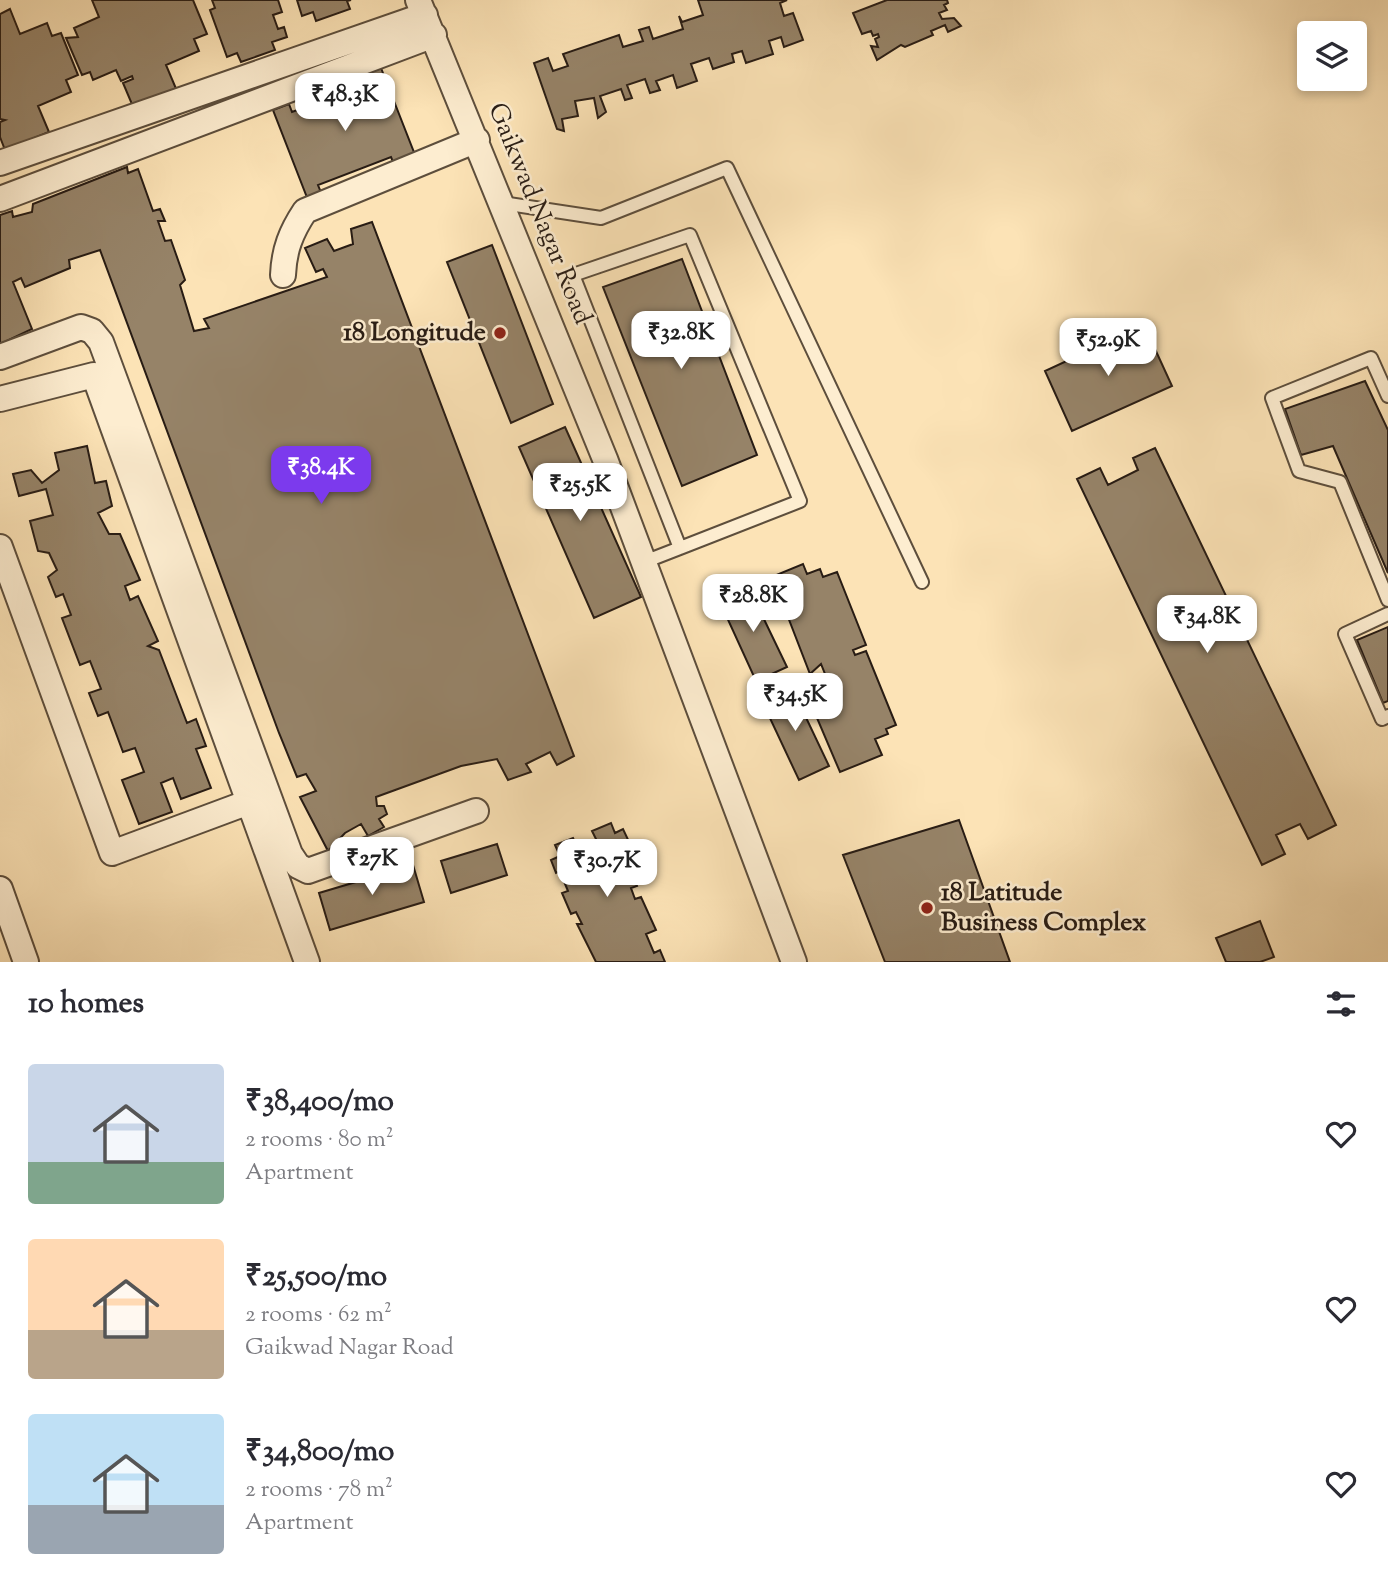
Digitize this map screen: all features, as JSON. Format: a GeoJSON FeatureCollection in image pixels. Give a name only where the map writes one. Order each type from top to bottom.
{"type":"FeatureCollection","features":[{"type":"Feature","properties":{"kind":"street","name":"Gaikwad Nagar Road"},"geometry":{"type":"LineString","coordinates":[[426,17],[644,562],[794,962]]}},
{"type":"Feature","properties":{"kind":"street"},"geometry":{"type":"LineString","coordinates":[[0,163],[426,17]]}},
{"type":"Feature","properties":{"kind":"street"},"geometry":{"type":"LineString","coordinates":[[0,199],[426,17]]}},
{"type":"Feature","properties":{"kind":"street"},"geometry":{"type":"LineString","coordinates":[[283,275],[284,254],[292,231],[305,211],[477,140]]}},
{"type":"Feature","properties":{"kind":"street"},"geometry":{"type":"LineString","coordinates":[[0,356],[82,327],[92,331],[102,342],[290,854],[298,866],[308,871],[476,811]]}},
{"type":"Feature","properties":{"kind":"street"},"geometry":{"type":"LineString","coordinates":[[0,399],[94,375],[307,962]]}},
{"type":"Feature","properties":{"kind":"street"},"geometry":{"type":"LineString","coordinates":[[0,547],[112,853],[249,802]]}},
{"type":"Feature","properties":{"kind":"street"},"geometry":{"type":"LineString","coordinates":[[0,889],[26,962]]}},
{"type":"Feature","properties":{"kind":"lane"},"geometry":{"type":"LineString","coordinates":[[502,203],[601,218],[727,168],[922,582]]}},
{"type":"Feature","properties":{"kind":"lane"},"geometry":{"type":"LineString","coordinates":[[644,562],[680,548],[800,501],[690,235],[573,275],[680,548]]}},
{"type":"Feature","properties":{"kind":"lane"},"geometry":{"type":"LineString","coordinates":[[1388,396],[1371,358],[1272,398],[1299,471],[1340,482],[1388,600]]}},
{"type":"Feature","properties":{"kind":"lane"},"geometry":{"type":"LineString","coordinates":[[1388,614],[1345,634],[1382,719],[1388,716]]}},
{"type":"Feature","properties":{"kind":"building"},"geometry":{"type":"Polygon","coordinates":[[[92,0],[193,0],[207,34],[194,39],[199,51],[166,65],[177,91],[134,109],[123,83],[133,79],[132,76],[121,81],[116,70],[93,80],[90,72],[82,75],[66,38],[78,37],[74,28],[99,17],[92,0]]]}},
{"type":"Feature","properties":{"kind":"building"},"geometry":{"type":"Polygon","coordinates":[[[212,0],[278,0],[282,12],[273,15],[278,29],[284,27],[287,37],[272,42],[275,50],[241,62],[237,53],[227,57],[210,10],[215,8],[212,0]]]}},
{"type":"Feature","properties":{"kind":"building"},"geometry":{"type":"Polygon","coordinates":[[[297,0],[351,0],[347,1],[350,9],[316,21],[313,12],[302,16],[297,0]]]}},
{"type":"Feature","properties":{"kind":"building"},"geometry":{"type":"Polygon","coordinates":[[[698,0],[787,0],[780,3],[784,16],[793,13],[803,40],[784,47],[781,37],[769,41],[773,54],[746,63],[742,51],[732,54],[734,62],[713,69],[709,58],[691,64],[697,81],[677,88],[673,75],[656,81],[660,90],[650,93],[645,79],[627,85],[632,98],[625,100],[621,89],[600,96],[606,112],[598,118],[594,98],[575,101],[578,116],[562,119],[564,131],[557,129],[534,63],[548,58],[553,71],[568,66],[563,54],[619,35],[623,47],[643,41],[639,30],[649,27],[653,39],[683,29],[679,16],[682,22],[703,15],[698,0]]]}},
{"type":"Feature","properties":{"kind":"building"},"geometry":{"type":"Polygon","coordinates":[[[887,0],[947,0],[948,3],[944,5],[947,10],[939,13],[942,19],[954,18],[961,26],[948,32],[945,25],[931,31],[933,35],[905,47],[901,45],[877,60],[871,46],[878,47],[875,39],[879,37],[878,34],[873,36],[871,31],[862,34],[853,13],[887,0]]]}},
{"type":"Feature","properties":{"kind":"building"},"geometry":{"type":"Polygon","coordinates":[[[10,9],[20,34],[47,23],[52,36],[61,33],[78,75],[66,80],[71,92],[38,106],[49,132],[5,150],[0,137],[0,122],[5,120],[0,119],[0,14],[10,9]]]}},
{"type":"Feature","properties":{"kind":"building"},"geometry":{"type":"Polygon","coordinates":[[[381,68],[417,160],[396,169],[391,157],[318,185],[322,195],[308,200],[273,110],[289,104],[292,112],[314,104],[312,96],[345,83],[349,94],[362,88],[358,77],[381,68]]]}},
{"type":"Feature","properties":{"kind":"building"},"geometry":{"type":"Polygon","coordinates":[[[127,167],[128,173],[138,169],[153,211],[160,209],[165,221],[158,221],[165,241],[171,240],[185,280],[180,285],[194,331],[209,328],[204,319],[327,277],[323,269],[316,272],[305,248],[327,239],[334,251],[353,244],[351,229],[372,222],[574,756],[557,765],[550,752],[526,764],[531,772],[508,780],[497,759],[461,766],[376,797],[377,806],[384,806],[387,814],[379,819],[384,827],[368,836],[361,824],[345,833],[328,851],[300,797],[316,791],[306,774],[297,777],[279,733],[100,250],[69,260],[70,268],[25,287],[21,278],[13,282],[32,329],[0,344],[0,215],[12,211],[13,217],[32,212],[33,204],[127,167]]]}},
{"type":"Feature","properties":{"kind":"building","name":"18 Longitude"},"geometry":{"type":"Polygon","coordinates":[[[492,245],[553,404],[511,423],[447,262],[492,245]]]}},
{"type":"Feature","properties":{"kind":"building"},"geometry":{"type":"Polygon","coordinates":[[[682,259],[757,455],[682,486],[603,287],[682,259]]]}},
{"type":"Feature","properties":{"kind":"building"},"geometry":{"type":"Polygon","coordinates":[[[1144,325],[1172,386],[1072,431],[1045,371],[1144,325]]]}},
{"type":"Feature","properties":{"kind":"building"},"geometry":{"type":"Polygon","coordinates":[[[1365,381],[1388,430],[1388,573],[1333,446],[1301,455],[1285,409],[1365,381]]]}},
{"type":"Feature","properties":{"kind":"building"},"geometry":{"type":"Polygon","coordinates":[[[565,427],[641,597],[594,618],[519,447],[565,427]]]}},
{"type":"Feature","properties":{"kind":"building"},"geometry":{"type":"Polygon","coordinates":[[[87,446],[95,483],[106,481],[112,506],[98,513],[109,534],[120,534],[140,580],[125,586],[130,600],[138,596],[158,641],[148,646],[159,650],[187,723],[196,719],[206,746],[196,749],[211,788],[181,799],[173,778],[161,783],[172,812],[139,824],[122,780],[144,772],[135,748],[123,752],[108,712],[98,716],[89,693],[101,689],[90,661],[80,665],[62,618],[71,615],[63,594],[56,597],[48,577],[57,570],[49,553],[38,551],[30,521],[53,515],[46,489],[19,496],[13,474],[31,470],[42,483],[59,470],[55,453],[87,446]]]}},
{"type":"Feature","properties":{"kind":"building"},"geometry":{"type":"Polygon","coordinates":[[[1155,448],[1336,825],[1308,839],[1300,824],[1276,835],[1285,854],[1262,865],[1077,479],[1100,468],[1108,485],[1138,470],[1133,458],[1155,448]]]}},
{"type":"Feature","properties":{"kind":"building"},"geometry":{"type":"Polygon","coordinates":[[[803,564],[807,574],[820,569],[823,577],[837,572],[866,645],[853,650],[855,655],[866,651],[896,725],[886,729],[888,734],[875,739],[882,755],[840,772],[817,718],[828,713],[818,689],[829,684],[821,664],[810,674],[781,599],[778,600],[769,578],[803,564]]]}},
{"type":"Feature","properties":{"kind":"building"},"geometry":{"type":"Polygon","coordinates":[[[748,586],[787,667],[756,681],[719,600],[748,586]]]}},
{"type":"Feature","properties":{"kind":"building"},"geometry":{"type":"Polygon","coordinates":[[[1388,627],[1388,701],[1383,703],[1357,640],[1388,627]]]}},
{"type":"Feature","properties":{"kind":"building"},"geometry":{"type":"Polygon","coordinates":[[[791,686],[829,766],[799,780],[761,699],[791,686]]]}},
{"type":"Feature","properties":{"kind":"building","name":"18 Latitude Business Complex"},"geometry":{"type":"Polygon","coordinates":[[[959,820],[1010,962],[885,962],[843,855],[959,820]]]}},
{"type":"Feature","properties":{"kind":"building"},"geometry":{"type":"Polygon","coordinates":[[[611,823],[615,833],[623,829],[631,846],[621,850],[625,855],[617,858],[622,868],[628,866],[637,886],[631,888],[635,899],[641,897],[656,930],[646,934],[654,953],[660,950],[665,962],[596,962],[577,924],[582,924],[576,912],[571,914],[562,893],[568,891],[563,879],[574,875],[571,866],[556,873],[551,860],[560,856],[555,845],[573,838],[578,849],[597,841],[592,831],[611,823]]]}},
{"type":"Feature","properties":{"kind":"building"},"geometry":{"type":"Polygon","coordinates":[[[497,844],[507,875],[451,893],[441,861],[497,844]]]}},
{"type":"Feature","properties":{"kind":"building"},"geometry":{"type":"Polygon","coordinates":[[[413,865],[424,902],[330,930],[319,893],[413,865]]]}},
{"type":"Feature","properties":{"kind":"building"},"geometry":{"type":"Polygon","coordinates":[[[1260,921],[1274,957],[1260,962],[1226,962],[1216,938],[1260,921]]]}},
{"type":"Feature","properties":{"kind":"place","name":"18 Longitude"},"geometry":{"type":"Point","coordinates":[500,333]}},
{"type":"Feature","properties":{"kind":"place","name":"18 Latitude Business Complex"},"geometry":{"type":"Point","coordinates":[927,908]}}]}
